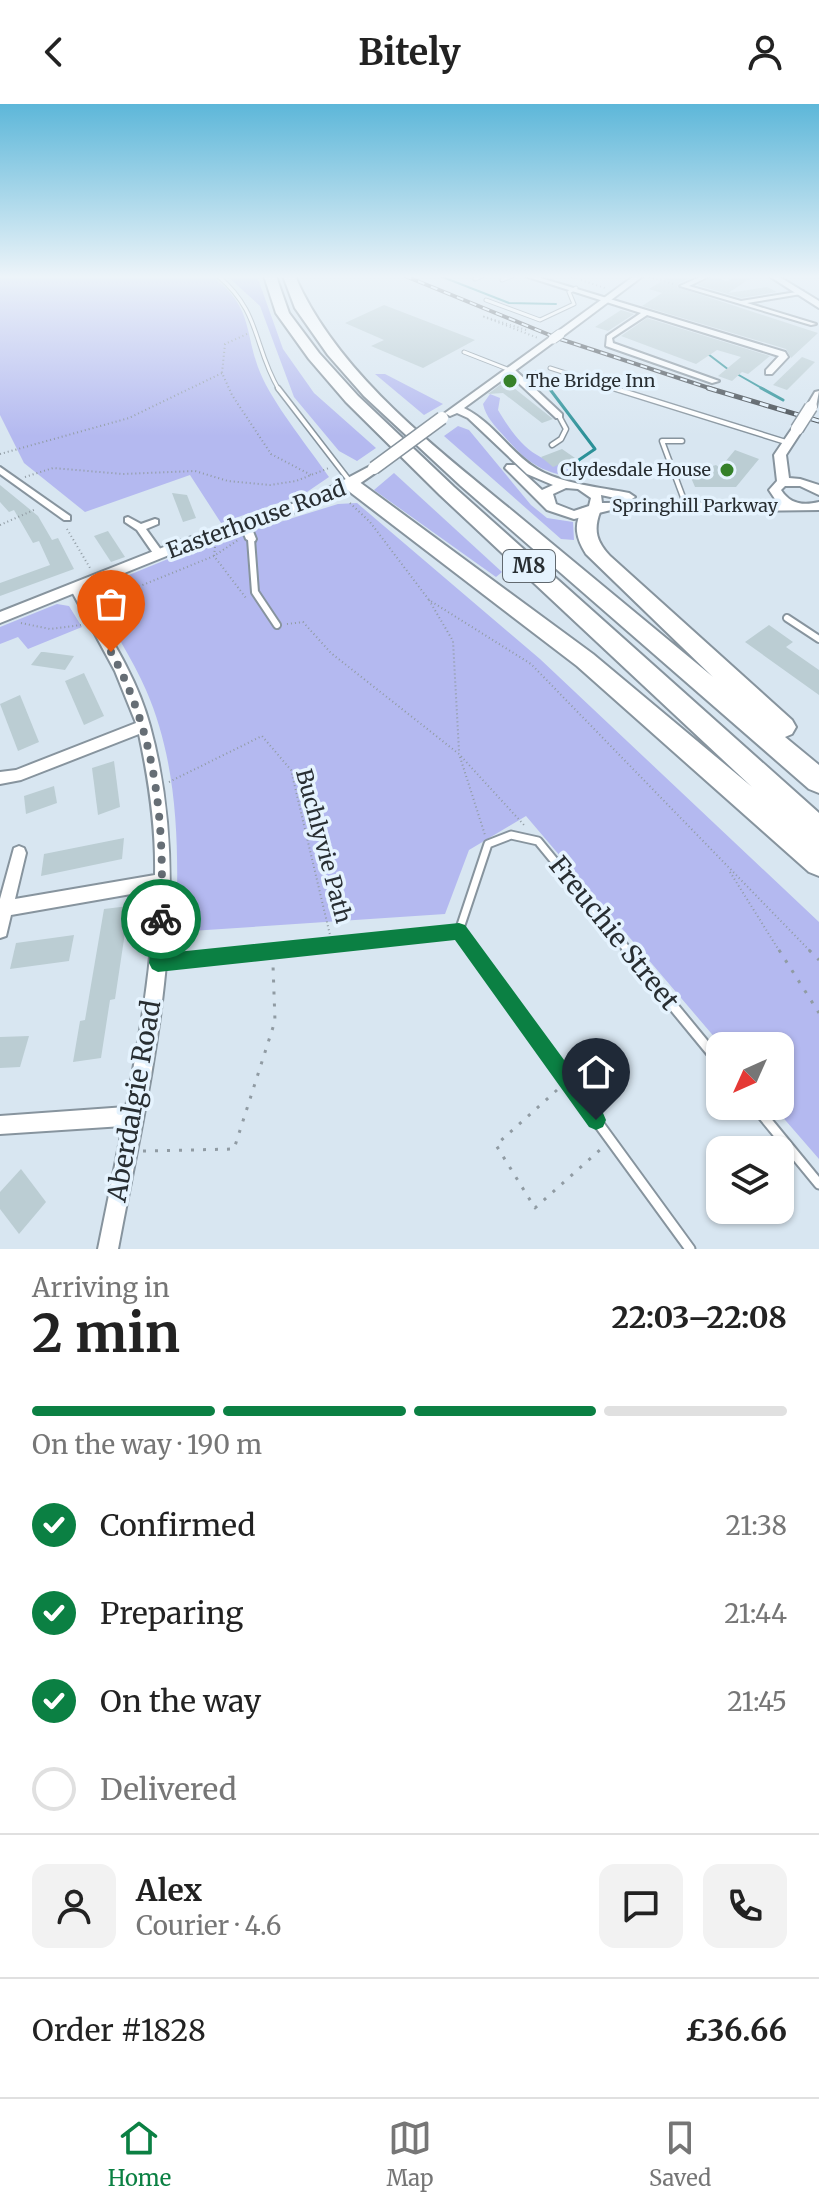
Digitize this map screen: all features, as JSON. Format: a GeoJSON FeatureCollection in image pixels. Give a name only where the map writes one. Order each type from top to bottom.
{"type":"FeatureCollection","features":[{"type":"Feature","properties":{"kind":"highway","name":"M8"},"geometry":{"type":"LineString","coordinates":[[295,329],[352,399],[447,491],[819,831]]}},
{"type":"Feature","properties":{"kind":"highway","name":"M8"},"geometry":{"type":"LineString","coordinates":[[317,329],[370,393],[467,482],[819,781]]}},
{"type":"Feature","properties":{"kind":"highway"},"geometry":{"type":"LineString","coordinates":[[346,488],[597,669],[819,862]]}},
{"type":"Feature","properties":{"kind":"highway"},"geometry":{"type":"LineString","coordinates":[[591,503],[586,537],[603,561],[819,759]]}},
{"type":"Feature","properties":{"kind":"street"},"geometry":{"type":"LineString","coordinates":[[456,408],[566,329]]}},
{"type":"Feature","properties":{"kind":"street"},"geometry":{"type":"LineString","coordinates":[[620,329],[609,337],[609,344],[715,381]]}},
{"type":"Feature","properties":{"kind":"street"},"geometry":{"type":"LineString","coordinates":[[702,329],[782,354],[784,357],[769,372]]}},
{"type":"Feature","properties":{"kind":"street"},"geometry":{"type":"LineString","coordinates":[[510,370],[559,416]]}},
{"type":"Feature","properties":{"kind":"street"},"geometry":{"type":"LineString","coordinates":[[796,506],[783,501],[779,488],[780,455],[819,394]]}},
{"type":"Feature","properties":{"kind":"street","name":"Easterhouse Road"},"geometry":{"type":"LineString","coordinates":[[5,620],[159,554],[217,532],[248,532],[346,488],[456,408]]}},
{"type":"Feature","properties":{"kind":"street","name":"Springhill Parkway"},"geometry":{"type":"LineString","coordinates":[[456,408],[478,416],[533,474],[564,484],[591,503],[680,508],[756,504],[819,506]]}},
{"type":"Feature","properties":{"kind":"street","name":"Springhill Parkway"},"geometry":{"type":"LineString","coordinates":[[456,408],[547,502],[566,514],[591,503],[638,498],[684,500],[804,483],[819,491]]}},
{"type":"Feature","properties":{"kind":"street"},"geometry":{"type":"LineString","coordinates":[[0,470],[67,518]]}},
{"type":"Feature","properties":{"kind":"street"},"geometry":{"type":"LineString","coordinates":[[547,502],[547,492],[564,484]]}},
{"type":"Feature","properties":{"kind":"street"},"geometry":{"type":"LineString","coordinates":[[128,520],[140,528],[159,554]]}},
{"type":"Feature","properties":{"kind":"street"},"geometry":{"type":"LineString","coordinates":[[140,528],[155,522]]}},
{"type":"Feature","properties":{"kind":"street","name":"Aberdalgie Road"},"geometry":{"type":"LineString","coordinates":[[75,588],[124,675],[144,726],[157,787],[163,881],[158,963],[108,1249]]}},
{"type":"Feature","properties":{"kind":"street"},"geometry":{"type":"LineString","coordinates":[[0,778],[16,776],[144,726]]}},
{"type":"Feature","properties":{"kind":"street"},"geometry":{"type":"LineString","coordinates":[[0,930],[19,853]]}},
{"type":"Feature","properties":{"kind":"street"},"geometry":{"type":"LineString","coordinates":[[4,909],[163,881]]}},
{"type":"Feature","properties":{"kind":"street"},"geometry":{"type":"LineString","coordinates":[[0,1125],[132,1116]]}},
{"type":"Feature","properties":{"kind":"lane"},"geometry":{"type":"LineString","coordinates":[[256,330],[273,378],[294,413],[337,465],[346,488]]}},
{"type":"Feature","properties":{"kind":"lane"},"geometry":{"type":"LineString","coordinates":[[464,352],[510,370]]}},
{"type":"Feature","properties":{"kind":"lane"},"geometry":{"type":"LineString","coordinates":[[550,368],[789,443]]}},
{"type":"Feature","properties":{"kind":"lane"},"geometry":{"type":"LineString","coordinates":[[552,445],[561,439],[566,429],[559,416]]}},
{"type":"Feature","properties":{"kind":"lane"},"geometry":{"type":"LineString","coordinates":[[682,441],[662,441],[684,500]]}},
{"type":"Feature","properties":{"kind":"lane"},"geometry":{"type":"LineString","coordinates":[[248,532],[251,579],[259,601],[277,625]]}},
{"type":"Feature","properties":{"kind":"lane"},"geometry":{"type":"LineString","coordinates":[[787,618],[819,639]]}},
{"type":"Feature","properties":{"kind":"lane","name":"Freuchie Street"},"geometry":{"type":"LineString","coordinates":[[488,844],[511,835],[538,841],[706,1046]]}},
{"type":"Feature","properties":{"kind":"lane"},"geometry":{"type":"LineString","coordinates":[[459,931],[488,844]]}},
{"type":"Feature","properties":{"kind":"lane"},"geometry":{"type":"LineString","coordinates":[[158,963],[459,931]]}},
{"type":"Feature","properties":{"kind":"lane"},"geometry":{"type":"LineString","coordinates":[[459,931],[690,1249]]}},
{"type":"Feature","properties":{"kind":"lane"},"geometry":{"type":"LineString","coordinates":[[766,1120],[819,1184]]}},
{"type":"Feature","properties":{"kind":"path"},"geometry":{"type":"LineString","coordinates":[[526,329],[554,338]]}},
{"type":"Feature","properties":{"kind":"path"},"geometry":{"type":"LineString","coordinates":[[256,330],[225,344],[222,373],[232,395],[271,454],[312,476]]}},
{"type":"Feature","properties":{"kind":"path"},"geometry":{"type":"LineString","coordinates":[[0,454],[87,431],[167,402],[222,373]]}},
{"type":"Feature","properties":{"kind":"path"},"geometry":{"type":"LineString","coordinates":[[17,480],[53,468],[123,474],[195,471],[228,481],[284,484],[337,465]]}},
{"type":"Feature","properties":{"kind":"path"},"geometry":{"type":"LineString","coordinates":[[346,488],[429,600],[453,641],[459,754],[488,844]]}},
{"type":"Feature","properties":{"kind":"path"},"geometry":{"type":"LineString","coordinates":[[0,525],[48,503]]}},
{"type":"Feature","properties":{"kind":"path"},"geometry":{"type":"LineString","coordinates":[[67,518],[62,521],[97,579]]}},
{"type":"Feature","properties":{"kind":"path"},"geometry":{"type":"LineString","coordinates":[[217,532],[214,556],[246,598],[259,601]]}},
{"type":"Feature","properties":{"kind":"path"},"geometry":{"type":"LineString","coordinates":[[5,620],[56,629],[214,556],[248,532]]}},
{"type":"Feature","properties":{"kind":"path"},"geometry":{"type":"LineString","coordinates":[[429,600],[531,664],[819,960]]}},
{"type":"Feature","properties":{"kind":"path"},"geometry":{"type":"LineString","coordinates":[[277,625],[303,622],[331,653],[459,754],[538,841]]}},
{"type":"Feature","properties":{"kind":"path","name":"Buchlyvie Path"},"geometry":{"type":"LineString","coordinates":[[157,787],[262,736],[291,770],[332,945]]}},
{"type":"Feature","properties":{"kind":"path"},"geometry":{"type":"LineString","coordinates":[[727,867],[819,1013]]}},
{"type":"Feature","properties":{"kind":"path"},"geometry":{"type":"LineString","coordinates":[[126,1151],[234,1149],[275,1021],[273,952]]}},
{"type":"Feature","properties":{"kind":"path"},"geometry":{"type":"LineString","coordinates":[[567,1081],[496,1145],[535,1208],[611,1140]]}},
{"type":"Feature","properties":{"kind":"shaded area"},"geometry":{"type":"Polygon","coordinates":[[[0,329],[248,329],[257,364],[269,391],[329,477],[304,494],[221,523],[190,475],[85,512],[24,463],[0,415],[0,329]]]}},
{"type":"Feature","properties":{"kind":"shaded area"},"geometry":{"type":"Polygon","coordinates":[[[269,329],[276,329],[283,349],[314,393],[376,448],[357,461],[339,451],[294,397],[269,329]]]}},
{"type":"Feature","properties":{"kind":"shaded area"},"geometry":{"type":"Polygon","coordinates":[[[375,374],[385,374],[443,404],[424,415],[375,374]]]}},
{"type":"Feature","properties":{"kind":"shaded area"},"geometry":{"type":"Polygon","coordinates":[[[490,394],[500,398],[498,410],[521,443],[540,457],[578,466],[579,480],[545,470],[522,455],[486,413],[483,404],[490,394]]]}},
{"type":"Feature","properties":{"kind":"shaded area"},"geometry":{"type":"Polygon","coordinates":[[[458,426],[469,430],[531,505],[547,518],[573,522],[574,540],[561,539],[444,436],[458,426]]]}},
{"type":"Feature","properties":{"kind":"shaded area"},"geometry":{"type":"Polygon","coordinates":[[[394,473],[502,572],[496,577],[374,490],[394,473]]]}},
{"type":"Feature","properties":{"kind":"shaded area"},"geometry":{"type":"Polygon","coordinates":[[[357,503],[540,659],[819,922],[819,1159],[785,1120],[794,1120],[794,1032],[710,1032],[526,816],[469,850],[445,914],[176,932],[177,839],[165,748],[146,690],[95,598],[107,584],[190,550],[338,504],[357,503]]]}},
{"type":"Feature","properties":{"kind":"shaded area"},"geometry":{"type":"Polygon","coordinates":[[[57,604],[69,606],[82,627],[28,649],[18,637],[0,644],[0,627],[57,604]]]}},
{"type":"Feature","properties":{"kind":"building"},"geometry":{"type":"Polygon","coordinates":[[[360,329],[448,329],[475,340],[423,368],[371,346],[384,340],[360,329]]]}},
{"type":"Feature","properties":{"kind":"building"},"geometry":{"type":"Polygon","coordinates":[[[630,329],[684,329],[770,356],[748,374],[742,372],[732,381],[718,376],[741,357],[717,350],[696,364],[621,336],[630,329]]]}},
{"type":"Feature","properties":{"kind":"building"},"geometry":{"type":"Polygon","coordinates":[[[720,329],[807,329],[818,333],[791,358],[786,349],[720,329]]]}},
{"type":"Feature","properties":{"kind":"building"},"geometry":{"type":"Polygon","coordinates":[[[802,357],[815,362],[787,390],[773,385],[802,357]]]}},
{"type":"Feature","properties":{"kind":"building"},"geometry":{"type":"Polygon","coordinates":[[[509,378],[518,387],[514,388],[553,419],[542,423],[503,393],[488,394],[509,378]]]}},
{"type":"Feature","properties":{"kind":"building"},"geometry":{"type":"Polygon","coordinates":[[[562,449],[575,458],[553,467],[541,457],[562,449]]]}},
{"type":"Feature","properties":{"kind":"building","name":"Clydesdale House"},"geometry":{"type":"Polygon","coordinates":[[[735,450],[759,459],[736,487],[695,487],[689,473],[716,465],[720,468],[735,450]]]}},
{"type":"Feature","properties":{"kind":"building"},"geometry":{"type":"Polygon","coordinates":[[[0,485],[38,516],[52,540],[58,538],[74,569],[0,596],[0,583],[50,565],[39,541],[33,543],[14,510],[9,512],[0,502],[0,485]]]}},
{"type":"Feature","properties":{"kind":"building"},"geometry":{"type":"Polygon","coordinates":[[[172,493],[187,495],[196,518],[183,522],[172,493]]]}},
{"type":"Feature","properties":{"kind":"building"},"geometry":{"type":"Polygon","coordinates":[[[108,531],[125,557],[111,562],[94,536],[108,531]]]}},
{"type":"Feature","properties":{"kind":"building"},"geometry":{"type":"Polygon","coordinates":[[[769,625],[793,642],[786,647],[819,670],[819,695],[745,642],[769,625]]]}},
{"type":"Feature","properties":{"kind":"building"},"geometry":{"type":"Polygon","coordinates":[[[41,652],[74,656],[65,670],[31,665],[41,652]]]}},
{"type":"Feature","properties":{"kind":"building"},"geometry":{"type":"Polygon","coordinates":[[[84,673],[104,716],[84,725],[65,681],[84,673]]]}},
{"type":"Feature","properties":{"kind":"building"},"geometry":{"type":"Polygon","coordinates":[[[20,695],[39,742],[18,751],[0,704],[20,695]]]}},
{"type":"Feature","properties":{"kind":"building"},"geometry":{"type":"Polygon","coordinates":[[[114,761],[120,807],[98,815],[92,768],[114,761]]]}},
{"type":"Feature","properties":{"kind":"building"},"geometry":{"type":"Polygon","coordinates":[[[54,786],[57,803],[26,814],[24,796],[54,786]]]}},
{"type":"Feature","properties":{"kind":"building"},"geometry":{"type":"Polygon","coordinates":[[[124,838],[122,859],[41,876],[44,854],[124,838]]]}},
{"type":"Feature","properties":{"kind":"building"},"geometry":{"type":"Polygon","coordinates":[[[129,906],[115,999],[110,1000],[101,1058],[73,1062],[80,1021],[85,1020],[104,909],[129,906]]]}},
{"type":"Feature","properties":{"kind":"building"},"geometry":{"type":"Polygon","coordinates":[[[74,935],[69,961],[10,969],[16,943],[74,935]]]}},
{"type":"Feature","properties":{"kind":"building"},"geometry":{"type":"Polygon","coordinates":[[[29,1036],[20,1067],[0,1068],[0,1037],[29,1036]]]}},
{"type":"Feature","properties":{"kind":"building"},"geometry":{"type":"Polygon","coordinates":[[[21,1169],[46,1202],[19,1234],[0,1209],[0,1192],[21,1169]]]}},
{"type":"Feature","properties":{"kind":"waterway"},"geometry":{"type":"LineString","coordinates":[[708,354],[729,370]]}},
{"type":"Feature","properties":{"kind":"waterway"},"geometry":{"type":"LineString","coordinates":[[536,371],[550,390]]}},
{"type":"Feature","properties":{"kind":"waterway"},"geometry":{"type":"LineString","coordinates":[[737,374],[765,390]]}},
{"type":"Feature","properties":{"kind":"waterway"},"geometry":{"type":"LineString","coordinates":[[549,388],[595,449],[573,464],[575,476]]}},
{"type":"Feature","properties":{"kind":"waterway"},"geometry":{"type":"LineString","coordinates":[[761,388],[783,400]]}},
{"type":"Feature","properties":{"kind":"railway"},"geometry":{"type":"LineString","coordinates":[[536,329],[715,390]]}},
{"type":"Feature","properties":{"kind":"railway"},"geometry":{"type":"LineString","coordinates":[[708,388],[819,421]]}},
{"type":"Feature","properties":{"kind":"way so far"},"geometry":{"type":"LineString","coordinates":[[111,652],[134,698],[152,758],[162,833],[161,919]]}},
{"type":"Feature","properties":{"kind":"place","name":"The Bridge Inn"},"geometry":{"type":"Point","coordinates":[510,381]}},
{"type":"Feature","properties":{"kind":"place","name":"Clydesdale House"},"geometry":{"type":"Point","coordinates":[727,470]}},
{"type":"Feature","properties":{"kind":"route"},"geometry":{"type":"LineString","coordinates":[[161,919],[158,963],[459,931],[596,1120]]}}]}
